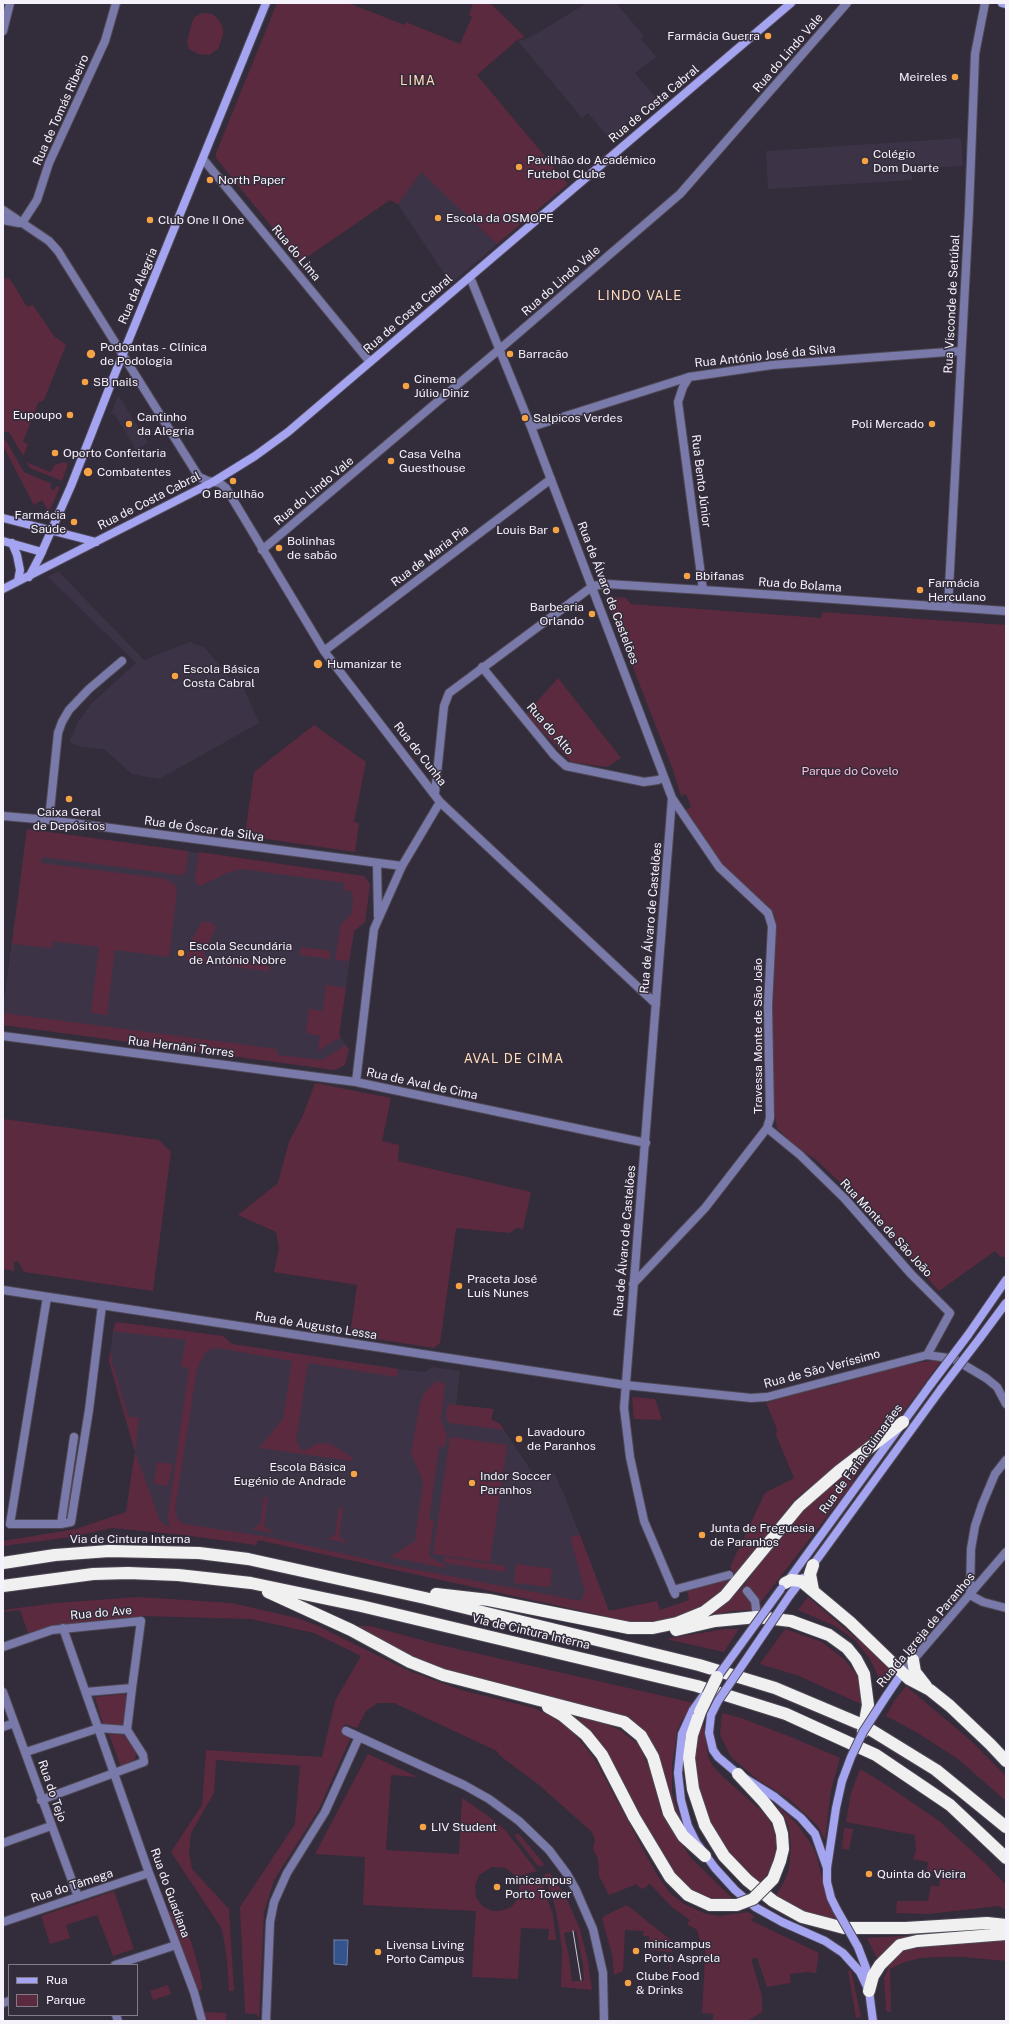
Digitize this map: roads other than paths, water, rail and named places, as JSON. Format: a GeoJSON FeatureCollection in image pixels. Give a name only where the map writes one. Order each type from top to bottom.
{"type":"FeatureCollection","features":[{"type":"Feature","properties":{"kind":"highway"},"geometry":{"type":"LineString","coordinates":[[374,1586],[489,1600],[629,1628],[653,1628],[677,1623],[704,1612],[725,1596],[799,1506],[839,1471],[903,1422]]}},
{"type":"Feature","properties":{"kind":"highway","name":"Via de Cintura Interna"},"geometry":{"type":"LineString","coordinates":[[3,1563],[84,1552],[160,1551],[199,1553],[248,1560],[374,1586],[699,1665],[753,1681],[802,1698],[864,1728],[936,1770],[1006,1826]]}},
{"type":"Feature","properties":{"kind":"highway"},"geometry":{"type":"LineString","coordinates":[[813,1565],[810,1580],[813,1590]]}},
{"type":"Feature","properties":{"kind":"highway","name":"Via de Cintura Interna"},"geometry":{"type":"LineString","coordinates":[[3,1586],[94,1574],[128,1573],[178,1575],[251,1583],[361,1606],[697,1686],[786,1714],[876,1755],[950,1805],[1006,1858]]}},
{"type":"Feature","properties":{"kind":"highway"},"geometry":{"type":"LineString","coordinates":[[783,1586],[791,1580],[801,1581],[871,1641],[902,1673],[930,1690]]}},
{"type":"Feature","properties":{"kind":"highway"},"geometry":{"type":"LineString","coordinates":[[251,1583],[442,1675],[533,1699],[600,1714],[624,1722],[634,1728],[648,1745],[653,1757],[669,1813],[683,1836],[705,1856]]}},
{"type":"Feature","properties":{"kind":"highway"},"geometry":{"type":"LineString","coordinates":[[425,1598],[488,1605],[635,1633],[660,1632],[715,1621],[757,1617],[783,1619],[829,1635],[847,1648],[856,1659],[867,1682],[868,1705],[864,1728]]}},
{"type":"Feature","properties":{"kind":"highway"},"geometry":{"type":"LineString","coordinates":[[913,1660],[915,1672],[930,1690],[975,1729],[1006,1761]]}},
{"type":"Feature","properties":{"kind":"highway"},"geometry":{"type":"LineString","coordinates":[[718,1676],[692,1735],[689,1758],[693,1789],[705,1825],[724,1856],[747,1880],[773,1901],[807,1919],[844,1928],[906,1928],[987,1923],[1006,1925]]}},
{"type":"Feature","properties":{"kind":"highway"},"geometry":{"type":"LineString","coordinates":[[533,1699],[562,1715],[586,1735],[602,1755],[634,1816],[670,1877],[688,1895],[710,1905],[737,1905],[753,1899],[773,1879],[783,1849],[782,1834],[778,1820],[764,1802],[738,1774]]}},
{"type":"Feature","properties":{"kind":"highway"},"geometry":{"type":"LineString","coordinates":[[869,1991],[873,1976],[880,1965],[900,1945],[917,1941],[1006,1934]]}},
{"type":"Feature","properties":{"kind":"main road","name":"Rua da Alegria"},"geometry":{"type":"LineString","coordinates":[[28,577],[42,552],[71,486],[266,3]]}},
{"type":"Feature","properties":{"kind":"main road","name":"Rua de Costa Cabral"},"geometry":{"type":"LineString","coordinates":[[3,589],[213,482],[255,456],[288,432],[791,3]]}},
{"type":"Feature","properties":{"kind":"main road"},"geometry":{"type":"LineString","coordinates":[[1002,3],[1006,4]]}},
{"type":"Feature","properties":{"kind":"main road"},"geometry":{"type":"LineString","coordinates":[[3,518],[96,542]]}},
{"type":"Feature","properties":{"kind":"main road"},"geometry":{"type":"LineString","coordinates":[[3,541],[42,552]]}},
{"type":"Feature","properties":{"kind":"main road"},"geometry":{"type":"LineString","coordinates":[[12,543],[18,561],[18,581]]}},
{"type":"Feature","properties":{"kind":"main road","name":"Rua de Faria Guimarães"},"geometry":{"type":"LineString","coordinates":[[718,1676],[968,1335],[1006,1280]]}},
{"type":"Feature","properties":{"kind":"main road","name":"Rua de Faria Guimarães"},"geometry":{"type":"LineString","coordinates":[[869,1991],[860,1972],[843,1953],[825,1941],[782,1922],[755,1907],[735,1890],[705,1856],[688,1826],[681,1800],[678,1777],[678,1760],[682,1734],[701,1712],[718,1701],[790,1595],[1006,1303]]}},
{"type":"Feature","properties":{"kind":"main road","name":"Rua da Igreja de Paranhos"},"geometry":{"type":"LineString","coordinates":[[873,2021],[866,1968],[858,1946],[831,1898],[827,1882],[827,1868],[836,1808],[842,1781],[851,1757],[864,1728],[902,1673]]}},
{"type":"Feature","properties":{"kind":"main road"},"geometry":{"type":"LineString","coordinates":[[701,1712],[709,1733],[713,1750],[725,1764],[775,1797],[801,1818],[815,1834],[827,1868]]}},
{"type":"Feature","properties":{"kind":"street"},"geometry":{"type":"LineString","coordinates":[[3,31],[10,3]]}},
{"type":"Feature","properties":{"kind":"street","name":"Rua de Tomás Ribeiro"},"geometry":{"type":"LineString","coordinates":[[22,223],[37,200],[49,163],[105,41],[116,3]]}},
{"type":"Feature","properties":{"kind":"street","name":"Rua do Lindo Vale"},"geometry":{"type":"LineString","coordinates":[[262,550],[499,350],[680,194],[848,3]]}},
{"type":"Feature","properties":{"kind":"street","name":"Rua Visconde de Setúbal"},"geometry":{"type":"LineString","coordinates":[[948,607],[975,54],[985,3]]}},
{"type":"Feature","properties":{"kind":"street","name":"Rua do Lima"},"geometry":{"type":"LineString","coordinates":[[203,159],[370,362]]}},
{"type":"Feature","properties":{"kind":"street","name":"Rua do Cunha"},"geometry":{"type":"LineString","coordinates":[[3,210],[49,241],[58,251],[199,477],[220,483],[226,488],[324,651],[435,793],[440,802],[656,1004]]}},
{"type":"Feature","properties":{"kind":"street"},"geometry":{"type":"LineString","coordinates":[[3,220],[22,223]]}},
{"type":"Feature","properties":{"kind":"street","name":"Rua de Álvaro de Castelões"},"geometry":{"type":"LineString","coordinates":[[470,277],[593,586],[672,798],[624,1408],[630,1457],[644,1521],[674,1592],[729,1575]]}},
{"type":"Feature","properties":{"kind":"street","name":"Rua António José da Silva"},"geometry":{"type":"LineString","coordinates":[[531,427],[689,377],[772,365],[961,351]]}},
{"type":"Feature","properties":{"kind":"street","name":"Rua Bento Júnior"},"geometry":{"type":"LineString","coordinates":[[689,377],[680,394],[678,402],[703,590]]}},
{"type":"Feature","properties":{"kind":"street","name":"Rua de Maria Pia"},"geometry":{"type":"LineString","coordinates":[[324,651],[551,479]]}},
{"type":"Feature","properties":{"kind":"street","name":"Rua do Bolama"},"geometry":{"type":"LineString","coordinates":[[593,586],[607,584],[1006,611]]}},
{"type":"Feature","properties":{"kind":"street"},"geometry":{"type":"LineString","coordinates":[[435,793],[446,698],[455,687],[593,586]]}},
{"type":"Feature","properties":{"kind":"street"},"geometry":{"type":"LineString","coordinates":[[48,820],[58,734],[62,722],[69,710],[89,689],[122,661]]}},
{"type":"Feature","properties":{"kind":"street","name":"Rua do Alto"},"geometry":{"type":"LineString","coordinates":[[482,667],[554,755],[566,766],[644,782],[658,780],[664,777]]}},
{"type":"Feature","properties":{"kind":"street","name":"Travessa Monte de São João"},"geometry":{"type":"LineString","coordinates":[[633,1284],[705,1208],[767,1128],[770,1118],[768,1006],[772,926],[768,913],[719,867],[672,798]]}},
{"type":"Feature","properties":{"kind":"street","name":"Rua de Aval de Cima"},"geometry":{"type":"LineString","coordinates":[[440,802],[402,866],[374,929],[356,1082],[646,1142]]}},
{"type":"Feature","properties":{"kind":"street","name":"Rua de Óscar da Silva"},"geometry":{"type":"LineString","coordinates":[[3,816],[48,820],[377,864],[402,866]]}},
{"type":"Feature","properties":{"kind":"street","name":"Rua de Aval de Cima"},"geometry":{"type":"LineString","coordinates":[[377,864],[378,919]]}},
{"type":"Feature","properties":{"kind":"street","name":"Rua Hernâni Torres"},"geometry":{"type":"LineString","coordinates":[[3,1036],[356,1082]]}},
{"type":"Feature","properties":{"kind":"street","name":"Rua Monte de São João"},"geometry":{"type":"LineString","coordinates":[[767,1128],[800,1155],[845,1199],[911,1274],[950,1313],[928,1355]]}},
{"type":"Feature","properties":{"kind":"street","name":"Rua de Augusto Lessa"},"geometry":{"type":"LineString","coordinates":[[3,1290],[626,1385]]}},
{"type":"Feature","properties":{"kind":"street"},"geometry":{"type":"LineString","coordinates":[[46,1297],[30,1422],[10,1524],[61,1524],[71,1522],[89,1410],[102,1305]]}},
{"type":"Feature","properties":{"kind":"street","name":"Rua de São Veríssimo"},"geometry":{"type":"LineString","coordinates":[[626,1385],[759,1398],[928,1355],[954,1358],[974,1370],[994,1384],[1006,1404]]}},
{"type":"Feature","properties":{"kind":"street"},"geometry":{"type":"LineString","coordinates":[[994,1384],[1006,1391]]}},
{"type":"Feature","properties":{"kind":"street"},"geometry":{"type":"LineString","coordinates":[[61,1524],[74,1437]]}},
{"type":"Feature","properties":{"kind":"street"},"geometry":{"type":"LineString","coordinates":[[1006,1460],[995,1474],[975,1526],[971,1549],[970,1595],[983,1602],[1006,1608]]}},
{"type":"Feature","properties":{"kind":"street","name":"Rua da Igreja de Paranhos"},"geometry":{"type":"LineString","coordinates":[[902,1673],[1006,1552]]}},
{"type":"Feature","properties":{"kind":"street"},"geometry":{"type":"LineString","coordinates":[[747,1591],[755,1601],[757,1617]]}},
{"type":"Feature","properties":{"kind":"street","name":"Rua do Ave"},"geometry":{"type":"LineString","coordinates":[[3,1647],[52,1630],[63,1628],[141,1622],[132,1688]]}},
{"type":"Feature","properties":{"kind":"street","name":"Rua do Guadiana"},"geometry":{"type":"LineString","coordinates":[[63,1628],[149,1873],[194,1992],[202,2021]]}},
{"type":"Feature","properties":{"kind":"street"},"geometry":{"type":"LineString","coordinates":[[41,1800],[144,1762],[143,1755],[127,1730],[132,1688],[86,1692]]}},
{"type":"Feature","properties":{"kind":"street","name":"Rua do Tejo"},"geometry":{"type":"LineString","coordinates":[[3,1692],[26,1752],[41,1800],[78,1897]]}},
{"type":"Feature","properties":{"kind":"street"},"geometry":{"type":"LineString","coordinates":[[3,1727],[14,1723]]}},
{"type":"Feature","properties":{"kind":"street"},"geometry":{"type":"LineString","coordinates":[[26,1752],[99,1728],[127,1730]]}},
{"type":"Feature","properties":{"kind":"street"},"geometry":{"type":"LineString","coordinates":[[346,1731],[489,1799],[519,1820],[549,1850],[564,1870],[576,1890],[593,1929],[603,1972],[604,2021]]}},
{"type":"Feature","properties":{"kind":"street"},"geometry":{"type":"LineString","coordinates":[[266,2021],[270,1922],[274,1902],[287,1873],[325,1812],[359,1737]]}},
{"type":"Feature","properties":{"kind":"street"},"geometry":{"type":"LineString","coordinates":[[3,1843],[51,1826]]}},
{"type":"Feature","properties":{"kind":"street","name":"Rua do Tâmega"},"geometry":{"type":"LineString","coordinates":[[3,1922],[149,1873]]}},
{"type":"Feature","properties":{"kind":"street"},"geometry":{"type":"LineString","coordinates":[[118,1964],[176,1945]]}},
{"type":"Feature","properties":{"kind":"water"},"geometry":{"type":"Polygon","coordinates":[[[334,1940],[348,1940],[347,1965],[334,1964],[334,1940]]]}},
{"type":"Feature","properties":{"kind":"tram line"},"geometry":{"type":"LineString","coordinates":[[573,1931],[581,1980]]}},
{"type":"Feature","properties":{"kind":"place","name":"Farmácia Guerra"},"geometry":{"type":"Point","coordinates":[768,36]}},
{"type":"Feature","properties":{"kind":"place","name":"Meireles"},"geometry":{"type":"Point","coordinates":[955,77]}},
{"type":"Feature","properties":{"kind":"place","name":"Colégio Dom Duarte"},"geometry":{"type":"Point","coordinates":[865,161]}},
{"type":"Feature","properties":{"kind":"place","name":"Pavilhão do Académico Futebol Clube"},"geometry":{"type":"Point","coordinates":[519,167]}},
{"type":"Feature","properties":{"kind":"place","name":"North Paper"},"geometry":{"type":"Point","coordinates":[210,180]}},
{"type":"Feature","properties":{"kind":"place","name":"Escola da OSMOPE"},"geometry":{"type":"Point","coordinates":[438,218]}},
{"type":"Feature","properties":{"kind":"place","name":"Club One II One"},"geometry":{"type":"Point","coordinates":[150,220]}},
{"type":"Feature","properties":{"kind":"place","name":"Podoantas - Clínica de Podologia"},"geometry":{"type":"Point","coordinates":[91,354]}},
{"type":"Feature","properties":{"kind":"place","name":"Barracão"},"geometry":{"type":"Point","coordinates":[510,354]}},
{"type":"Feature","properties":{"kind":"place","name":"SB nails"},"geometry":{"type":"Point","coordinates":[85,382]}},
{"type":"Feature","properties":{"kind":"place","name":"Cinema Júlio Diniz"},"geometry":{"type":"Point","coordinates":[406,386]}},
{"type":"Feature","properties":{"kind":"place","name":"Eupoupo"},"geometry":{"type":"Point","coordinates":[70,415]}},
{"type":"Feature","properties":{"kind":"place","name":"Salpicos Verdes"},"geometry":{"type":"Point","coordinates":[525,418]}},
{"type":"Feature","properties":{"kind":"place","name":"Cantinho da Alegria"},"geometry":{"type":"Point","coordinates":[129,424]}},
{"type":"Feature","properties":{"kind":"place","name":"Poli Mercado"},"geometry":{"type":"Point","coordinates":[932,424]}},
{"type":"Feature","properties":{"kind":"place","name":"Oporto Confeitaria"},"geometry":{"type":"Point","coordinates":[55,453]}},
{"type":"Feature","properties":{"kind":"place","name":"Casa Velha Guesthouse"},"geometry":{"type":"Point","coordinates":[391,461]}},
{"type":"Feature","properties":{"kind":"place","name":"Combatentes"},"geometry":{"type":"Point","coordinates":[88,472]}},
{"type":"Feature","properties":{"kind":"place","name":"O Barulhão"},"geometry":{"type":"Point","coordinates":[233,481]}},
{"type":"Feature","properties":{"kind":"place","name":"Farmácia Saúde"},"geometry":{"type":"Point","coordinates":[74,522]}},
{"type":"Feature","properties":{"kind":"place","name":"Louis Bar"},"geometry":{"type":"Point","coordinates":[556,530]}},
{"type":"Feature","properties":{"kind":"place","name":"Bolinhas de sabão"},"geometry":{"type":"Point","coordinates":[279,548]}},
{"type":"Feature","properties":{"kind":"place","name":"Bbifanas"},"geometry":{"type":"Point","coordinates":[687,576]}},
{"type":"Feature","properties":{"kind":"place","name":"Farmácia Herculano"},"geometry":{"type":"Point","coordinates":[920,590]}},
{"type":"Feature","properties":{"kind":"place","name":"Barbearia Orlando"},"geometry":{"type":"Point","coordinates":[592,614]}},
{"type":"Feature","properties":{"kind":"place","name":"Humanizar te"},"geometry":{"type":"Point","coordinates":[318,664]}},
{"type":"Feature","properties":{"kind":"place","name":"Escola Básica Costa Cabral"},"geometry":{"type":"Point","coordinates":[175,676]}},
{"type":"Feature","properties":{"kind":"place","name":"Caixa Geral de Depósitos"},"geometry":{"type":"Point","coordinates":[69,799]}},
{"type":"Feature","properties":{"kind":"place","name":"Escola Secundária de António Nobre"},"geometry":{"type":"Point","coordinates":[181,953]}},
{"type":"Feature","properties":{"kind":"place","name":"Praceta José Luís Nunes"},"geometry":{"type":"Point","coordinates":[459,1286]}},
{"type":"Feature","properties":{"kind":"place","name":"Lavadouro de Paranhos"},"geometry":{"type":"Point","coordinates":[519,1439]}},
{"type":"Feature","properties":{"kind":"place","name":"Escola Básica Eugénio de Andrade"},"geometry":{"type":"Point","coordinates":[354,1474]}},
{"type":"Feature","properties":{"kind":"place","name":"Indor Soccer Paranhos"},"geometry":{"type":"Point","coordinates":[472,1483]}},
{"type":"Feature","properties":{"kind":"place","name":"Junta de Freguesia de Paranhos"},"geometry":{"type":"Point","coordinates":[702,1535]}},
{"type":"Feature","properties":{"kind":"place","name":"LIV Student"},"geometry":{"type":"Point","coordinates":[423,1827]}},
{"type":"Feature","properties":{"kind":"place","name":"Quinta do Vieira"},"geometry":{"type":"Point","coordinates":[869,1874]}},
{"type":"Feature","properties":{"kind":"place","name":"minicampus Porto Tower"},"geometry":{"type":"Point","coordinates":[497,1887]}},
{"type":"Feature","properties":{"kind":"place","name":"minicampus Porto Asprela"},"geometry":{"type":"Point","coordinates":[636,1951]}},
{"type":"Feature","properties":{"kind":"place","name":"Livensa Living Porto Campus"},"geometry":{"type":"Point","coordinates":[378,1952]}},
{"type":"Feature","properties":{"kind":"place","name":"Clube Food & Drinks"},"geometry":{"type":"Point","coordinates":[628,1983]}},
{"type":"Feature","properties":{"kind":"district","name":"LIMA"},"geometry":{"type":"Point","coordinates":[418,81]}},
{"type":"Feature","properties":{"kind":"district","name":"LINDO VALE"},"geometry":{"type":"Point","coordinates":[640,296]}},
{"type":"Feature","properties":{"kind":"district","name":"AVAL DE CIMA"},"geometry":{"type":"Point","coordinates":[514,1059]}},
{"type":"Feature","properties":{"kind":"park label","name":"Parque do Covelo"},"geometry":{"type":"Point","coordinates":[850,771]}}]}
